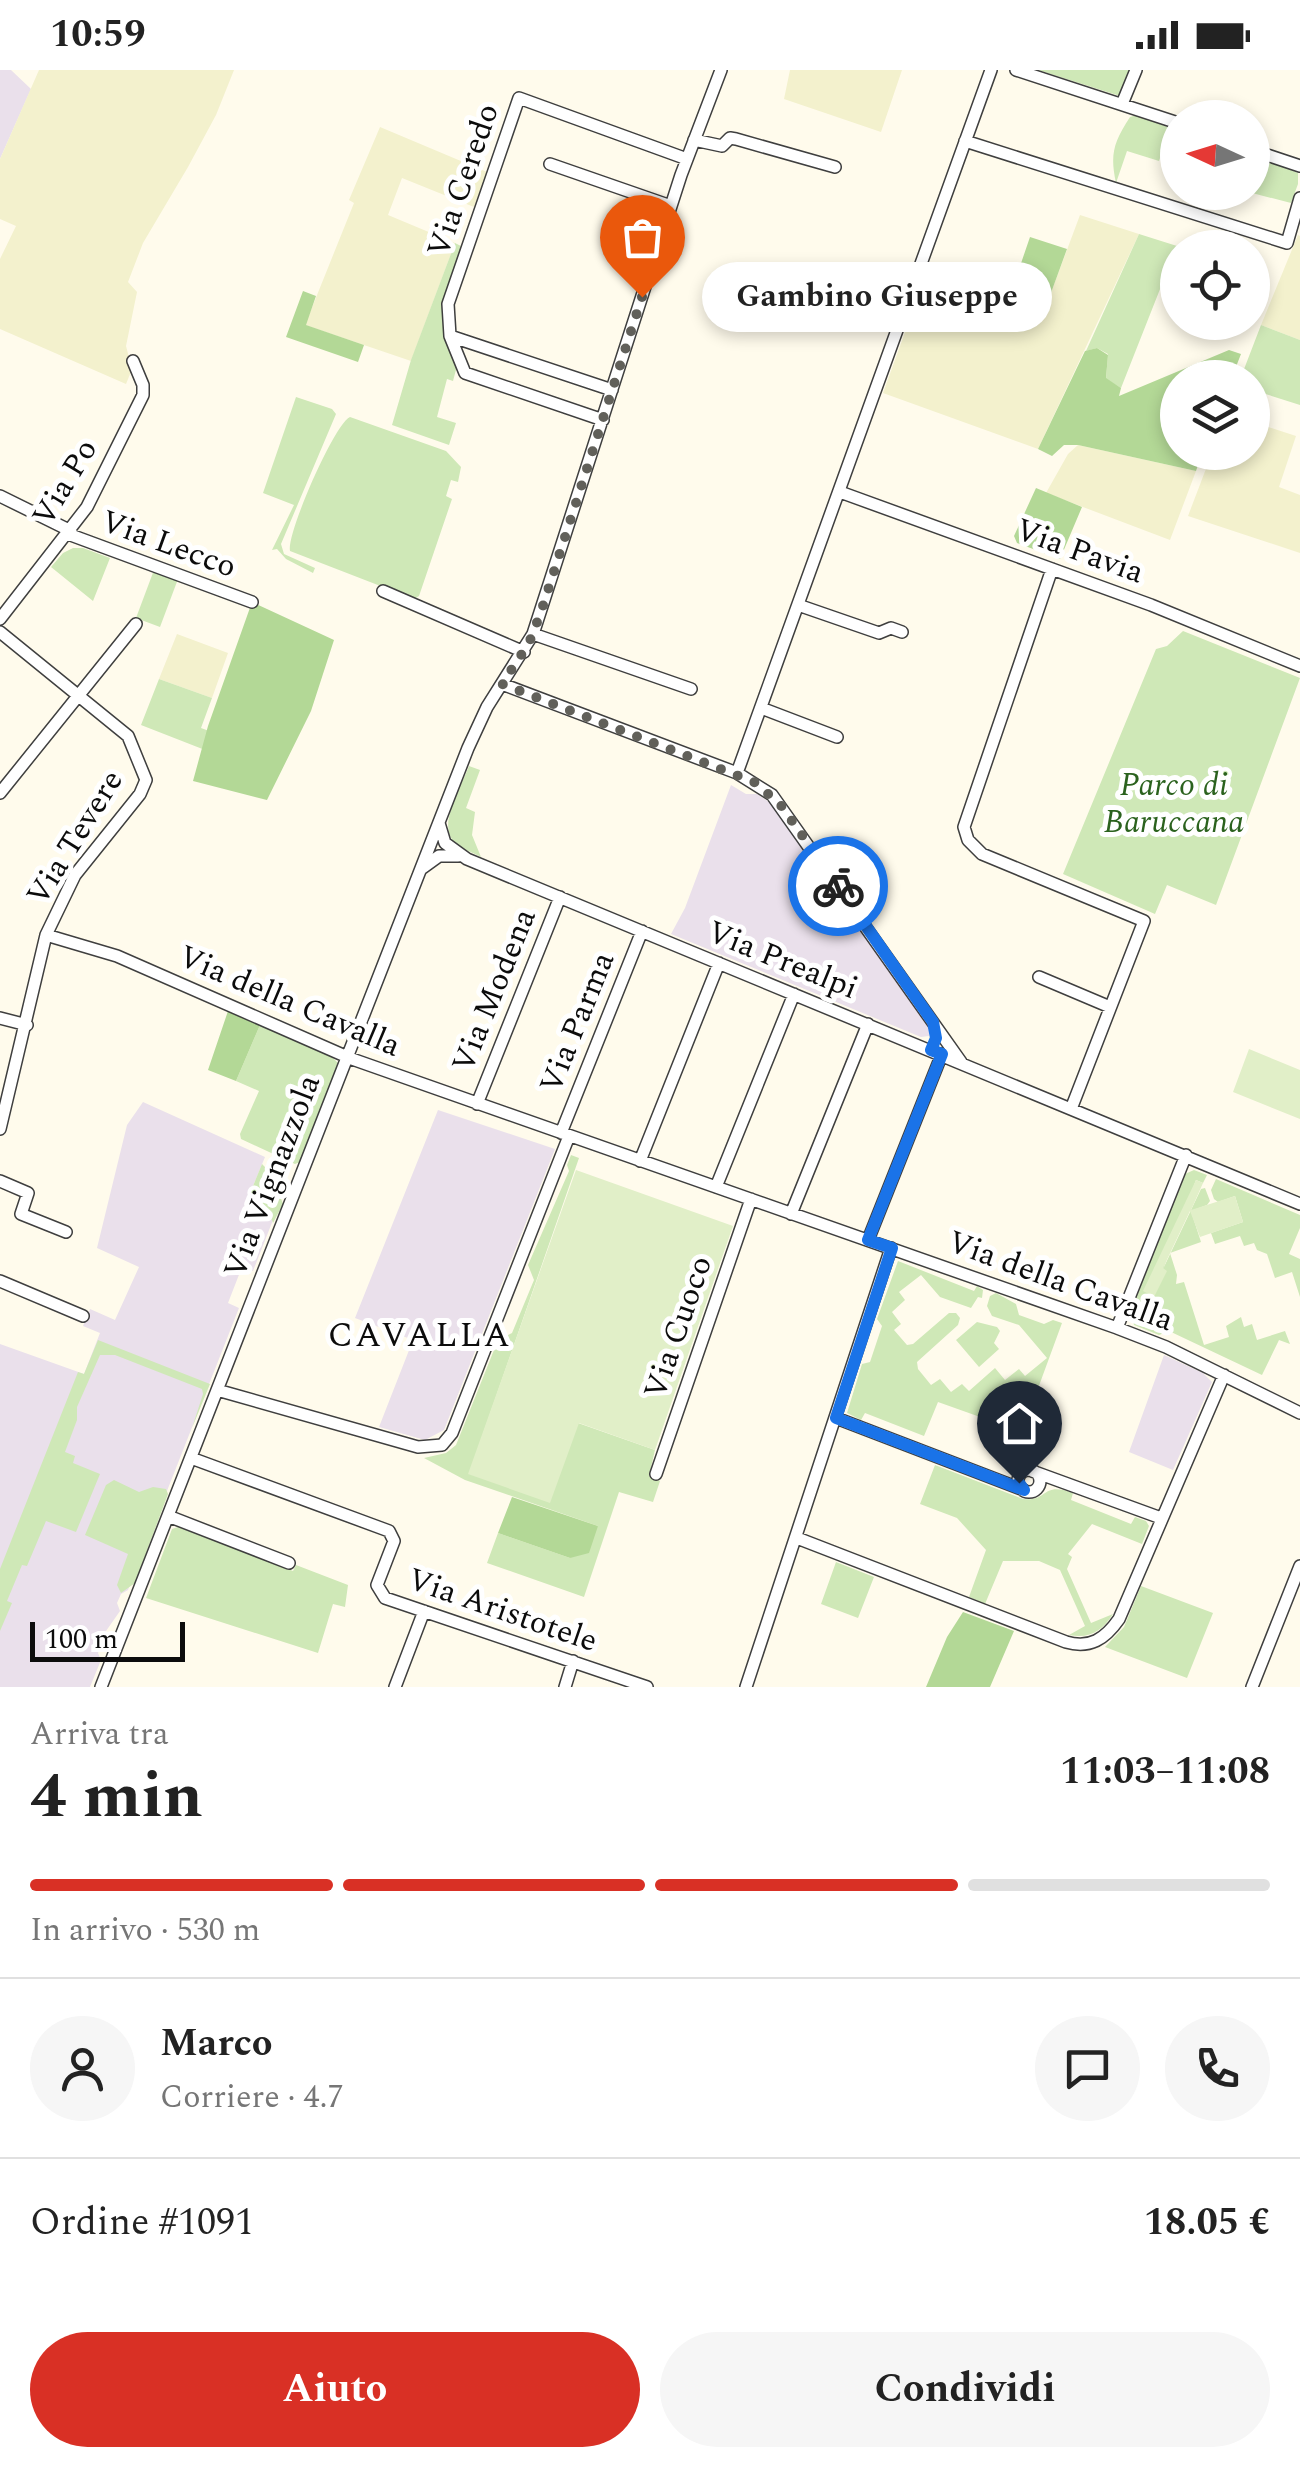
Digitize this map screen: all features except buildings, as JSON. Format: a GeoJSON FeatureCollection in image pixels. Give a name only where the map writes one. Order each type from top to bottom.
{"type":"FeatureCollection","features":[{"type":"Feature","properties":{"kind":"street","name":"Via Vignazzola"},"geometry":{"type":"LineString","coordinates":[[105,1686],[190,1458],[476,730],[533,634],[671,206],[721,70]]}},
{"type":"Feature","properties":{"kind":"street"},"geometry":{"type":"LineString","coordinates":[[737,773],[991,70]]}},
{"type":"Feature","properties":{"kind":"street"},"geometry":{"type":"LineString","coordinates":[[1016,70],[1160,118]]}},
{"type":"Feature","properties":{"kind":"street"},"geometry":{"type":"LineString","coordinates":[[1122,104],[1136,70]]}},
{"type":"Feature","properties":{"kind":"street","name":"Via Ceredo"},"geometry":{"type":"LineString","coordinates":[[450,336],[448,304],[519,98],[687,159]]}},
{"type":"Feature","properties":{"kind":"street"},"geometry":{"type":"LineString","coordinates":[[694,140],[722,146],[728,139],[736,139],[835,167]]}},
{"type":"Feature","properties":{"kind":"street"},"geometry":{"type":"LineString","coordinates":[[965,141],[1287,242],[1300,198]]}},
{"type":"Feature","properties":{"kind":"street"},"geometry":{"type":"LineString","coordinates":[[1270,156],[1300,166]]}},
{"type":"Feature","properties":{"kind":"street"},"geometry":{"type":"LineString","coordinates":[[550,164],[671,206]]}},
{"type":"Feature","properties":{"kind":"street"},"geometry":{"type":"LineString","coordinates":[[450,336],[612,390]]}},
{"type":"Feature","properties":{"kind":"street"},"geometry":{"type":"LineString","coordinates":[[450,336],[462,369],[471,376],[602,420]]}},
{"type":"Feature","properties":{"kind":"street","name":"Via Po"},"geometry":{"type":"LineString","coordinates":[[0,619],[87,507],[143,395],[133,361]]}},
{"type":"Feature","properties":{"kind":"street","name":"Via Pavia"},"geometry":{"type":"LineString","coordinates":[[840,492],[1300,666]]}},
{"type":"Feature","properties":{"kind":"street","name":"Via Lecco"},"geometry":{"type":"LineString","coordinates":[[0,496],[70,533],[252,602]]}},
{"type":"Feature","properties":{"kind":"street"},"geometry":{"type":"LineString","coordinates":[[1052,569],[964,830],[982,854],[1144,921],[1070,1109]]}},
{"type":"Feature","properties":{"kind":"street"},"geometry":{"type":"LineString","coordinates":[[383,591],[524,652]]}},
{"type":"Feature","properties":{"kind":"street"},"geometry":{"type":"LineString","coordinates":[[798,605],[879,634],[891,628],[902,632]]}},
{"type":"Feature","properties":{"kind":"street"},"geometry":{"type":"LineString","coordinates":[[0,793],[136,624]]}},
{"type":"Feature","properties":{"kind":"street","name":"Via Tevere"},"geometry":{"type":"LineString","coordinates":[[0,632],[128,736],[146,780],[140,794],[75,875],[46,935],[0,1130]]}},
{"type":"Feature","properties":{"kind":"street"},"geometry":{"type":"LineString","coordinates":[[533,634],[690,689]]}},
{"type":"Feature","properties":{"kind":"street"},"geometry":{"type":"LineString","coordinates":[[502,684],[737,773],[764,788],[780,804],[961,1062]]}},
{"type":"Feature","properties":{"kind":"street"},"geometry":{"type":"LineString","coordinates":[[761,708],[837,737]]}},
{"type":"Feature","properties":{"kind":"street"},"geometry":{"type":"LineString","coordinates":[[439,821],[439,833],[445,843],[467,859]]}},
{"type":"Feature","properties":{"kind":"street"},"geometry":{"type":"LineString","coordinates":[[420,870],[439,856],[467,859]]}},
{"type":"Feature","properties":{"kind":"street","name":"Via Prealpi"},"geometry":{"type":"LineString","coordinates":[[467,859],[1300,1204]]}},
{"type":"Feature","properties":{"kind":"street","name":"Via Modena"},"geometry":{"type":"LineString","coordinates":[[478,1104],[560,897]]}},
{"type":"Feature","properties":{"kind":"street","name":"Via Parma"},"geometry":{"type":"LineString","coordinates":[[565,1135],[642,931]]}},
{"type":"Feature","properties":{"kind":"street","name":"Via della Cavalla"},"geometry":{"type":"LineString","coordinates":[[46,935],[117,956],[347,1057],[1118,1328],[1300,1413]]}},
{"type":"Feature","properties":{"kind":"street"},"geometry":{"type":"LineString","coordinates":[[640,1161],[719,963]]}},
{"type":"Feature","properties":{"kind":"street"},"geometry":{"type":"LineString","coordinates":[[1040,977],[1110,1007]]}},
{"type":"Feature","properties":{"kind":"street"},"geometry":{"type":"LineString","coordinates":[[716,1187],[794,994]]}},
{"type":"Feature","properties":{"kind":"street"},"geometry":{"type":"LineString","coordinates":[[0,1018],[27,1025]]}},
{"type":"Feature","properties":{"kind":"street"},"geometry":{"type":"LineString","coordinates":[[868,1240],[937,1052],[933,1022]]}},
{"type":"Feature","properties":{"kind":"street"},"geometry":{"type":"LineString","coordinates":[[792,1214],[868,1024]]}},
{"type":"Feature","properties":{"kind":"street"},"geometry":{"type":"LineString","coordinates":[[217,1390],[406,1444],[442,1446],[452,1433],[565,1135]]}},
{"type":"Feature","properties":{"kind":"street"},"geometry":{"type":"LineString","coordinates":[[1118,1328],[1186,1155]]}},
{"type":"Feature","properties":{"kind":"street"},"geometry":{"type":"LineString","coordinates":[[0,1180],[28,1192],[21,1214],[66,1232]]}},
{"type":"Feature","properties":{"kind":"street","name":"Via Cuoco"},"geometry":{"type":"LineString","coordinates":[[656,1474],[751,1200]]}},
{"type":"Feature","properties":{"kind":"street"},"geometry":{"type":"LineString","coordinates":[[746,1687],[892,1248]]}},
{"type":"Feature","properties":{"kind":"street"},"geometry":{"type":"LineString","coordinates":[[0,1281],[83,1316]]}},
{"type":"Feature","properties":{"kind":"street"},"geometry":{"type":"LineString","coordinates":[[797,1538],[1066,1642],[1084,1645],[1100,1640],[1120,1619],[1224,1375]]}},
{"type":"Feature","properties":{"kind":"street"},"geometry":{"type":"LineString","coordinates":[[836,1418],[1029,1490],[1062,1480]]}},
{"type":"Feature","properties":{"kind":"street","name":"Via Aristotele"},"geometry":{"type":"LineString","coordinates":[[190,1458],[390,1531],[394,1541],[378,1580],[378,1591],[386,1598],[647,1687]]}},
{"type":"Feature","properties":{"kind":"street"},"geometry":{"type":"LineString","coordinates":[[993,1479],[1007,1479],[1028,1471],[1161,1518]]}},
{"type":"Feature","properties":{"kind":"street"},"geometry":{"type":"LineString","coordinates":[[1028,1471],[1040,1481],[1029,1490]]}},
{"type":"Feature","properties":{"kind":"street"},"geometry":{"type":"LineString","coordinates":[[168,1516],[289,1563]]}},
{"type":"Feature","properties":{"kind":"street"},"geometry":{"type":"LineString","coordinates":[[1252,1687],[1300,1566]]}},
{"type":"Feature","properties":{"kind":"street"},"geometry":{"type":"LineString","coordinates":[[395,1687],[424,1612]]}},
{"type":"Feature","properties":{"kind":"street"},"geometry":{"type":"LineString","coordinates":[[565,1687],[573,1661]]}},
{"type":"Feature","properties":{"kind":"shaded area"},"geometry":{"type":"Polygon","coordinates":[[[0,70],[11,70],[31,89],[0,159],[0,70]]]}},
{"type":"Feature","properties":{"kind":"shaded area"},"geometry":{"type":"Polygon","coordinates":[[[39,70],[234,70],[216,115],[143,243],[128,282],[137,292],[126,346],[132,369],[126,384],[0,329],[0,259],[16,226],[0,219],[0,159],[39,70]]]}},
{"type":"Feature","properties":{"kind":"shaded area"},"geometry":{"type":"Polygon","coordinates":[[[790,70],[902,70],[881,132],[784,99],[790,70]]]}},
{"type":"Feature","properties":{"kind":"shaded area"},"geometry":{"type":"Polygon","coordinates":[[[380,127],[487,172],[474,207],[402,178],[388,215],[455,243],[411,361],[305,325],[354,203],[349,200],[380,127]]]}},
{"type":"Feature","properties":{"kind":"shaded area"},"geometry":{"type":"Polygon","coordinates":[[[1080,215],[1139,234],[1038,449],[883,393],[924,280],[1040,322],[1080,215]]]}},
{"type":"Feature","properties":{"kind":"shaded area"},"geometry":{"type":"Polygon","coordinates":[[[1298,235],[1300,340],[1270,328],[1270,303],[1298,235]]]}},
{"type":"Feature","properties":{"kind":"shaded area"},"geometry":{"type":"Polygon","coordinates":[[[1270,428],[1296,436],[1279,487],[1300,495],[1300,553],[1188,516],[1206,470],[1270,470],[1270,428]]]}},
{"type":"Feature","properties":{"kind":"shaded area"},"geometry":{"type":"Polygon","coordinates":[[[1078,445],[1160,463],[1160,470],[1196,471],[1170,540],[1046,493],[1068,454],[1078,445]]]}},
{"type":"Feature","properties":{"kind":"shaded area"},"geometry":{"type":"Polygon","coordinates":[[[177,634],[228,653],[212,698],[159,679],[177,634]]]}},
{"type":"Feature","properties":{"kind":"shaded area"},"geometry":{"type":"Polygon","coordinates":[[[731,785],[772,804],[930,1029],[929,1036],[921,1037],[671,934],[685,908],[731,785]]]}},
{"type":"Feature","properties":{"kind":"shaded area"},"geometry":{"type":"Polygon","coordinates":[[[143,1102],[265,1157],[244,1208],[273,1220],[253,1271],[242,1267],[228,1303],[239,1308],[128,1590],[117,1603],[120,1611],[106,1631],[98,1653],[101,1660],[90,1687],[0,1687],[0,1344],[84,1374],[100,1333],[83,1326],[90,1309],[115,1320],[139,1267],[97,1248],[127,1125],[143,1102]]]}},
{"type":"Feature","properties":{"kind":"shaded area"},"geometry":{"type":"Polygon","coordinates":[[[438,1110],[555,1149],[444,1430],[425,1440],[379,1427],[413,1340],[355,1318],[438,1110]]]}},
{"type":"Feature","properties":{"kind":"shaded area"},"geometry":{"type":"Polygon","coordinates":[[[1164,1355],[1203,1373],[1212,1382],[1173,1470],[1129,1452],[1164,1355]]]}},
{"type":"Feature","properties":{"kind":"green space"},"geometry":{"type":"Polygon","coordinates":[[[1038,70],[1130,70],[1120,96],[1038,70]]]}},
{"type":"Feature","properties":{"kind":"green space"},"geometry":{"type":"Polygon","coordinates":[[[1137,115],[1160,124],[1160,158],[1159,161],[1127,151],[1116,183],[1113,157],[1130,117],[1137,115]]]}},
{"type":"Feature","properties":{"kind":"green space"},"geometry":{"type":"Polygon","coordinates":[[[1270,161],[1298,173],[1291,203],[1270,198],[1270,161]]]}},
{"type":"Feature","properties":{"kind":"green space"},"geometry":{"type":"Polygon","coordinates":[[[1139,234],[1160,241],[1160,289],[1121,388],[1106,379],[1108,354],[1097,348],[1086,351],[1139,234]]]}},
{"type":"Feature","properties":{"kind":"green space"},"geometry":{"type":"Polygon","coordinates":[[[1030,237],[1067,249],[1040,323],[1005,310],[1030,237]]]}},
{"type":"Feature","properties":{"kind":"green space"},"geometry":{"type":"Polygon","coordinates":[[[455,243],[461,246],[448,291],[457,366],[453,381],[447,379],[437,417],[456,423],[449,445],[392,425],[411,360],[455,243]]]}},
{"type":"Feature","properties":{"kind":"green space"},"geometry":{"type":"Polygon","coordinates":[[[303,291],[316,296],[306,325],[364,345],[358,362],[286,337],[303,291]]]}},
{"type":"Feature","properties":{"kind":"green space"},"geometry":{"type":"Polygon","coordinates":[[[1270,328],[1300,340],[1300,405],[1270,395],[1270,360],[1248,360],[1255,340],[1270,340],[1270,328]]]}},
{"type":"Feature","properties":{"kind":"green space"},"geometry":{"type":"Polygon","coordinates":[[[1097,348],[1108,355],[1106,378],[1121,388],[1119,396],[1160,379],[1160,463],[1078,445],[1064,445],[1052,456],[1038,449],[1085,351],[1097,348]]]}},
{"type":"Feature","properties":{"kind":"green space"},"geometry":{"type":"Polygon","coordinates":[[[1229,350],[1241,354],[1239,360],[1205,360],[1229,350]]]}},
{"type":"Feature","properties":{"kind":"green space"},"geometry":{"type":"Polygon","coordinates":[[[296,397],[332,409],[336,414],[281,544],[284,554],[315,568],[313,573],[286,559],[277,549],[272,550],[294,505],[263,493],[296,397]]]}},
{"type":"Feature","properties":{"kind":"green space"},"geometry":{"type":"Polygon","coordinates":[[[350,417],[446,451],[461,467],[458,482],[451,480],[446,496],[452,499],[419,596],[414,599],[290,551],[313,480],[334,438],[350,417]]]}},
{"type":"Feature","properties":{"kind":"green space"},"geometry":{"type":"Polygon","coordinates":[[[1036,488],[1082,507],[1060,559],[1017,543],[1014,536],[1036,488]]]}},
{"type":"Feature","properties":{"kind":"green space"},"geometry":{"type":"Polygon","coordinates":[[[73,548],[110,558],[93,601],[51,567],[73,548]]]}},
{"type":"Feature","properties":{"kind":"green space"},"geometry":{"type":"Polygon","coordinates":[[[154,570],[178,579],[160,627],[136,618],[154,570]]]}},
{"type":"Feature","properties":{"kind":"green space"},"geometry":{"type":"Polygon","coordinates":[[[252,602],[334,640],[311,711],[267,800],[193,781],[252,602]]]}},
{"type":"Feature","properties":{"kind":"green space","name":"Parco di Baruccana"},"geometry":{"type":"Polygon","coordinates":[[[1183,631],[1300,678],[1216,905],[1167,885],[1155,914],[1063,874],[1156,649],[1167,646],[1183,631]]]}},
{"type":"Feature","properties":{"kind":"green space"},"geometry":{"type":"Polygon","coordinates":[[[159,679],[212,698],[201,728],[212,732],[205,750],[141,725],[159,679]]]}},
{"type":"Feature","properties":{"kind":"green space"},"geometry":{"type":"Polygon","coordinates":[[[469,766],[480,770],[466,808],[475,812],[472,835],[481,857],[459,846],[449,833],[450,814],[469,766]]]}},
{"type":"Feature","properties":{"kind":"green space"},"geometry":{"type":"Polygon","coordinates":[[[228,1011],[260,1025],[236,1081],[208,1070],[228,1011]]]}},
{"type":"Feature","properties":{"kind":"green space"},"geometry":{"type":"Polygon","coordinates":[[[260,1025],[329,1054],[338,1063],[300,1162],[295,1164],[241,1139],[259,1091],[236,1081],[260,1025]]]}},
{"type":"Feature","properties":{"kind":"green space"},"geometry":{"type":"Polygon","coordinates":[[[1249,1049],[1300,1070],[1300,1119],[1233,1092],[1249,1049]]]}},
{"type":"Feature","properties":{"kind":"green space"},"geometry":{"type":"Polygon","coordinates":[[[571,1155],[579,1158],[469,1474],[578,1423],[655,1450],[649,1476],[660,1481],[653,1502],[619,1492],[584,1597],[487,1563],[498,1533],[570,1558],[598,1526],[465,1480],[424,1458],[446,1453],[456,1445],[498,1340],[512,1333],[534,1280],[528,1265],[569,1171],[571,1155]]]}},
{"type":"Feature","properties":{"kind":"green space"},"geometry":{"type":"Polygon","coordinates":[[[262,1164],[272,1174],[283,1204],[273,1223],[244,1208],[262,1164]]]}},
{"type":"Feature","properties":{"kind":"green space"},"geometry":{"type":"Polygon","coordinates":[[[576,1170],[733,1226],[655,1450],[579,1423],[550,1503],[468,1474],[576,1170]]]}},
{"type":"Feature","properties":{"kind":"green space"},"geometry":{"type":"Polygon","coordinates":[[[1194,1170],[1207,1175],[1203,1183],[1196,1180],[1163,1269],[1170,1254],[1176,1284],[1184,1282],[1204,1345],[1229,1337],[1226,1326],[1241,1317],[1244,1327],[1252,1324],[1257,1340],[1285,1331],[1290,1344],[1279,1340],[1262,1375],[1169,1331],[1159,1335],[1134,1325],[1130,1313],[1185,1174],[1194,1170]]]}},
{"type":"Feature","properties":{"kind":"green space"},"geometry":{"type":"Polygon","coordinates":[[[1216,1179],[1300,1215],[1300,1228],[1289,1254],[1300,1259],[1300,1297],[1292,1272],[1275,1278],[1267,1254],[1257,1250],[1254,1243],[1244,1246],[1240,1236],[1215,1244],[1211,1233],[1243,1222],[1235,1196],[1218,1202],[1214,1199],[1211,1190],[1216,1179]]]}},
{"type":"Feature","properties":{"kind":"green space"},"geometry":{"type":"Polygon","coordinates":[[[1196,1180],[1203,1183],[1191,1210],[1235,1196],[1243,1222],[1200,1237],[1190,1211],[1154,1297],[1143,1291],[1196,1180]]]}},
{"type":"Feature","properties":{"kind":"green space"},"geometry":{"type":"Polygon","coordinates":[[[1205,1188],[1210,1201],[1191,1211],[1201,1242],[1171,1253],[1201,1189],[1205,1188]]]}},
{"type":"Feature","properties":{"kind":"green space"},"geometry":{"type":"Polygon","coordinates":[[[898,1261],[974,1291],[977,1286],[983,1290],[982,1298],[978,1297],[971,1308],[940,1297],[921,1275],[899,1292],[905,1300],[892,1312],[901,1324],[894,1330],[907,1345],[949,1313],[960,1318],[958,1325],[917,1362],[931,1385],[940,1379],[951,1392],[962,1384],[969,1391],[995,1368],[1005,1380],[1019,1369],[1025,1376],[1047,1358],[1019,1325],[992,1316],[987,1306],[990,1296],[996,1293],[1016,1304],[1019,1315],[1044,1324],[1053,1320],[1062,1323],[1022,1432],[938,1402],[924,1436],[865,1413],[861,1420],[847,1413],[862,1364],[870,1362],[882,1326],[877,1319],[898,1261]]]}},
{"type":"Feature","properties":{"kind":"green space"},"geometry":{"type":"Polygon","coordinates":[[[977,1322],[1000,1331],[994,1343],[999,1349],[979,1367],[956,1340],[977,1322]]]}},
{"type":"Feature","properties":{"kind":"green space"},"geometry":{"type":"Polygon","coordinates":[[[98,1340],[210,1384],[192,1428],[202,1389],[115,1355],[100,1355],[77,1407],[77,1420],[65,1452],[75,1456],[73,1463],[100,1474],[76,1532],[46,1521],[27,1566],[22,1565],[0,1631],[0,1569],[78,1372],[84,1374],[98,1340]]]}},
{"type":"Feature","properties":{"kind":"green space"},"geometry":{"type":"Polygon","coordinates":[[[935,1465],[1023,1499],[1063,1490],[1073,1493],[1071,1500],[1131,1524],[1135,1517],[1146,1521],[1149,1526],[1142,1544],[1092,1524],[1068,1554],[1072,1557],[1067,1569],[1091,1623],[1113,1614],[1104,1625],[1089,1635],[1069,1635],[1085,1626],[1060,1570],[1039,1561],[1003,1561],[985,1604],[969,1597],[986,1550],[957,1518],[920,1504],[935,1465]]]}},
{"type":"Feature","properties":{"kind":"green space"},"geometry":{"type":"Polygon","coordinates":[[[114,1480],[139,1492],[153,1487],[166,1489],[168,1494],[135,1583],[121,1593],[117,1585],[128,1554],[85,1535],[106,1485],[114,1480]]]}},
{"type":"Feature","properties":{"kind":"green space"},"geometry":{"type":"Polygon","coordinates":[[[512,1497],[598,1526],[589,1553],[570,1558],[498,1533],[512,1497]]]}},
{"type":"Feature","properties":{"kind":"green space"},"geometry":{"type":"Polygon","coordinates":[[[178,1527],[293,1571],[296,1565],[348,1585],[345,1607],[333,1604],[318,1653],[146,1598],[172,1529],[178,1527]]]}},
{"type":"Feature","properties":{"kind":"green space"},"geometry":{"type":"Polygon","coordinates":[[[836,1562],[874,1577],[858,1618],[821,1604],[836,1562]]]}},
{"type":"Feature","properties":{"kind":"green space"},"geometry":{"type":"Polygon","coordinates":[[[1141,1586],[1213,1613],[1187,1678],[1105,1647],[1124,1627],[1141,1586]]]}},
{"type":"Feature","properties":{"kind":"green space"},"geometry":{"type":"Polygon","coordinates":[[[963,1612],[1014,1631],[990,1687],[926,1687],[947,1637],[963,1612]]]}},
{"type":"Feature","properties":{"kind":"way so far"},"geometry":{"type":"LineString","coordinates":[[642,297],[541,612],[529,643],[502,684],[754,782],[780,804],[838,886]]}},
{"type":"Feature","properties":{"kind":"place","name":"Gambino Giuseppe"},"geometry":{"type":"Point","coordinates":[642,297]}},
{"type":"Feature","properties":{"kind":"district","name":"CAVALLA"},"geometry":{"type":"Point","coordinates":[420,1334]}},
{"type":"Feature","properties":{"kind":"route"},"geometry":{"type":"LineString","coordinates":[[838,886],[933,1022],[936,1038],[931,1050],[942,1054],[868,1240],[892,1248],[836,1418],[1024,1490],[1019,1483]]}}]}
